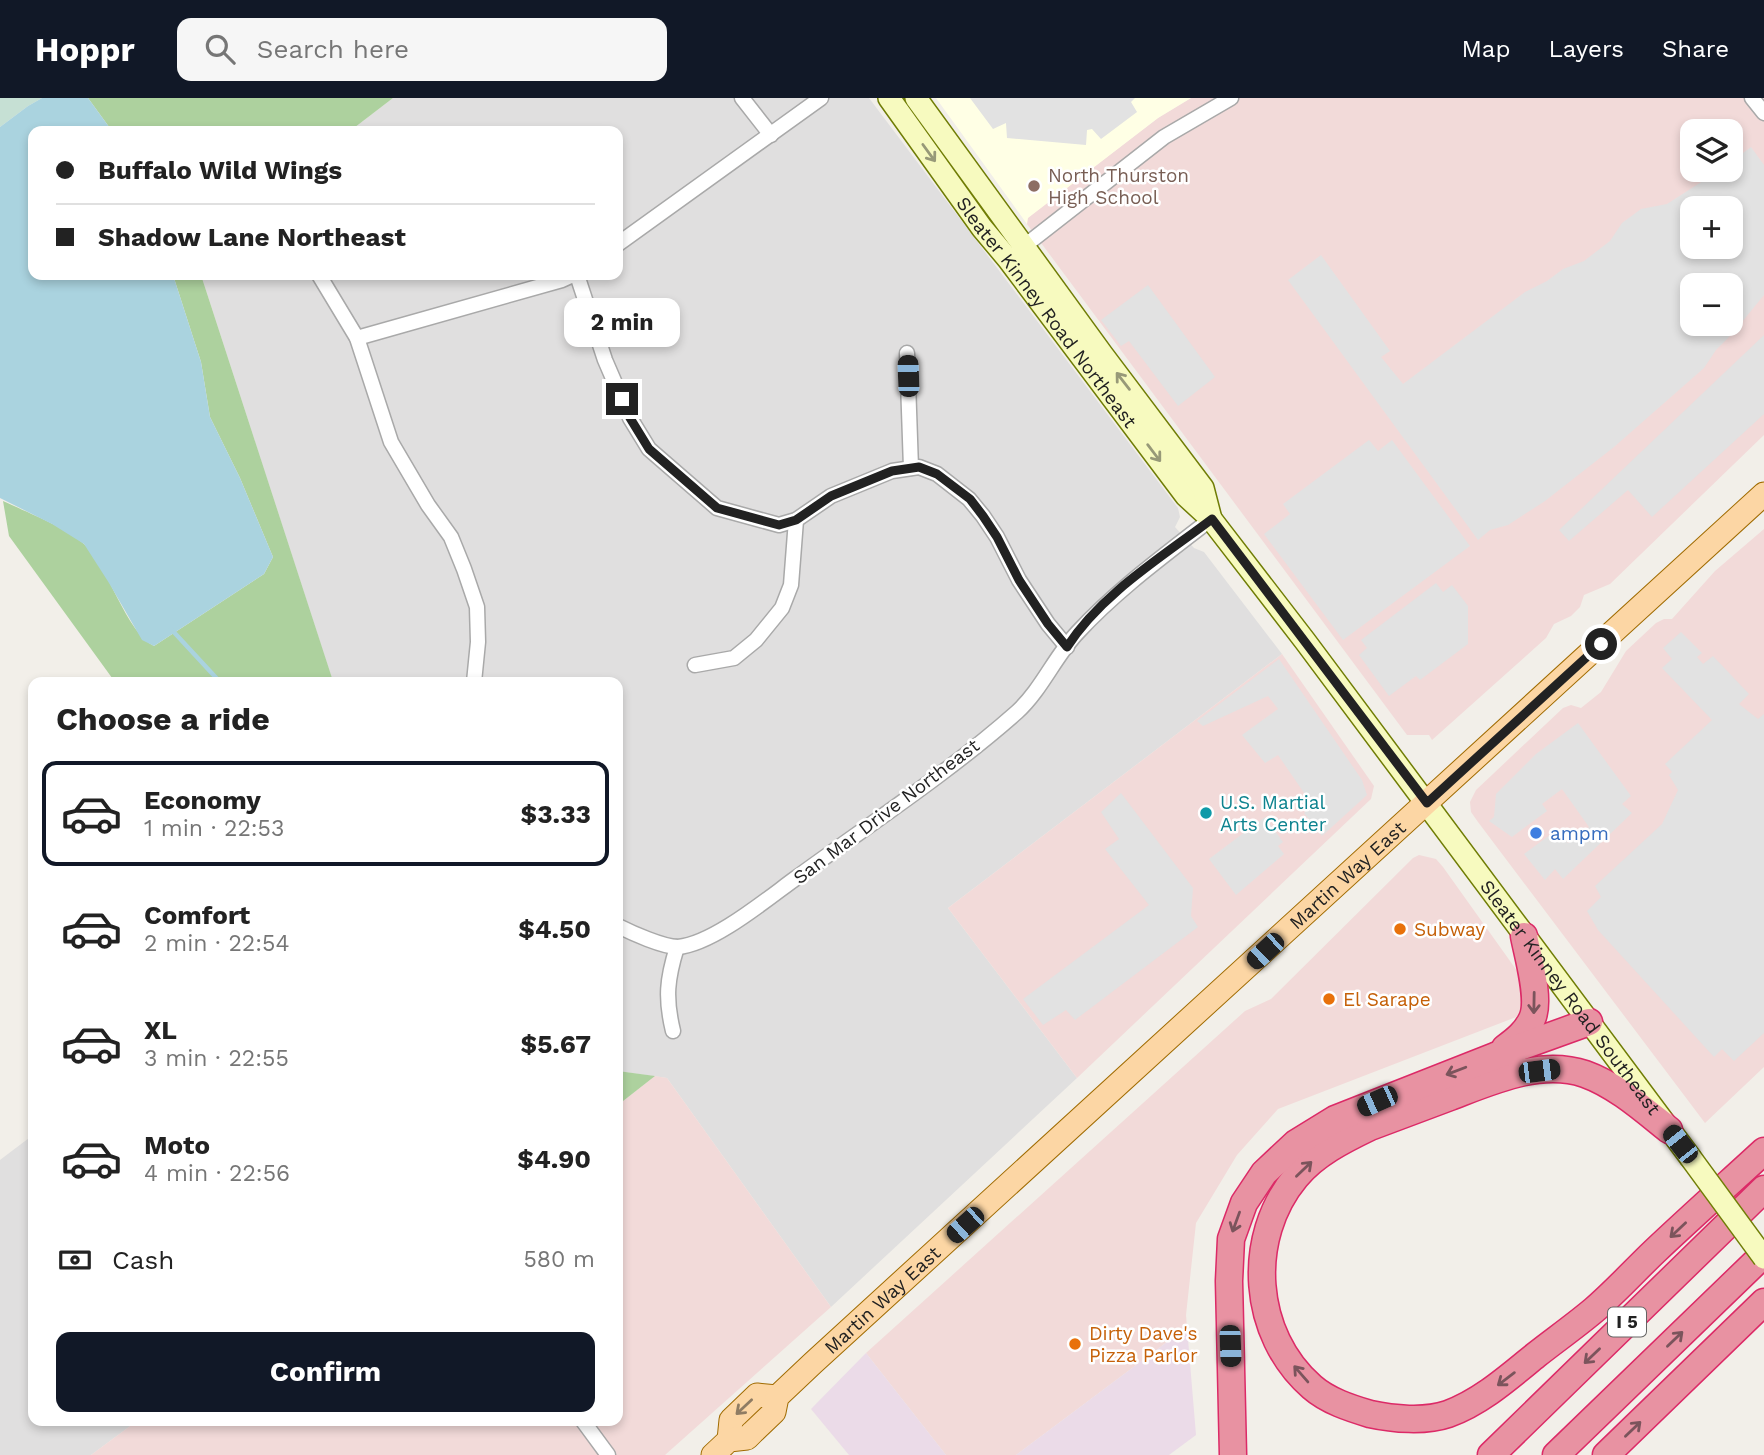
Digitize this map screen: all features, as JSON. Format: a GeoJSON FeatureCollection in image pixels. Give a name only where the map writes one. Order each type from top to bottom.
{"type":"FeatureCollection","features":[{"type":"Feature","properties":{"kind":"highway"},"geometry":{"type":"LineString","coordinates":[[1495,1056],[1521,1035],[1533,1017],[1533,986],[1524,936]]}},
{"type":"Feature","properties":{"kind":"highway"},"geometry":{"type":"LineString","coordinates":[[1233,1455],[1229,1260],[1231,1239],[1237,1219],[1264,1173],[1296,1143],[1335,1119],[1495,1056],[1589,1023]]}},
{"type":"Feature","properties":{"kind":"highway"},"geometry":{"type":"LineString","coordinates":[[1670,1130],[1603,1083],[1567,1069],[1554,1069],[1504,1077],[1350,1137],[1314,1160],[1297,1175],[1282,1195],[1271,1217],[1263,1250],[1262,1284],[1264,1303],[1276,1338],[1312,1387],[1345,1406],[1382,1417],[1422,1418],[1445,1415],[1466,1406],[1502,1382],[1595,1310],[1764,1151]]}},
{"type":"Feature","properties":{"kind":"highway","name":"I 5"},"geometry":{"type":"LineString","coordinates":[[1491,1455],[1764,1189]]}},
{"type":"Feature","properties":{"kind":"highway","name":"I 5"},"geometry":{"type":"LineString","coordinates":[[1556,1455],[1764,1256]]}},
{"type":"Feature","properties":{"kind":"highway"},"geometry":{"type":"LineString","coordinates":[[1606,1455],[1764,1302]]}},
{"type":"Feature","properties":{"kind":"highway"},"geometry":{"type":"LineString","coordinates":[[1660,1403],[1764,1319]]}},
{"type":"Feature","properties":{"kind":"main road","name":"Martin Way East"},"geometry":{"type":"LineString","coordinates":[[721,1448],[747,1438],[774,1412],[777,1396],[1764,494]]}},
{"type":"Feature","properties":{"kind":"street"},"geometry":{"type":"LineString","coordinates":[[742,98],[771,135]]}},
{"type":"Feature","properties":{"kind":"street"},"geometry":{"type":"LineString","coordinates":[[623,240],[821,98]]}},
{"type":"Feature","properties":{"kind":"street","name":"Sleater Kinney Road Northeast"},"geometry":{"type":"LineString","coordinates":[[889,98],[982,228],[1016,252]]}},
{"type":"Feature","properties":{"kind":"street","name":"Sleater Kinney Road Northeast"},"geometry":{"type":"LineString","coordinates":[[916,98],[1016,252],[1186,496],[1212,519],[1427,803]]}},
{"type":"Feature","properties":{"kind":"street"},"geometry":{"type":"LineString","coordinates":[[1016,252],[1164,137],[1231,98]]}},
{"type":"Feature","properties":{"kind":"street"},"geometry":{"type":"LineString","coordinates":[[1752,98],[1764,113]]}},
{"type":"Feature","properties":{"kind":"street"},"geometry":{"type":"LineString","coordinates":[[322,280],[357,338],[391,442],[428,505],[451,537],[464,569],[477,607],[478,642],[474,677]]}},
{"type":"Feature","properties":{"kind":"street"},"geometry":{"type":"LineString","coordinates":[[357,338],[562,280]]}},
{"type":"Feature","properties":{"kind":"street"},"geometry":{"type":"LineString","coordinates":[[577,280],[605,360],[630,418],[649,449],[717,508],[779,525],[796,520],[831,496],[892,471],[919,467],[937,474],[970,499],[997,537],[1019,580],[1067,647]]}},
{"type":"Feature","properties":{"kind":"street"},"geometry":{"type":"LineString","coordinates":[[907,353],[911,468]]}},
{"type":"Feature","properties":{"kind":"street","name":"San Mar Drive Northeast"},"geometry":{"type":"LineString","coordinates":[[677,947],[701,941],[721,931],[895,809],[1018,710],[1045,680],[1075,635],[1113,596],[1212,519]]}},
{"type":"Feature","properties":{"kind":"street"},"geometry":{"type":"LineString","coordinates":[[695,665],[734,657],[756,640],[782,608],[791,585],[796,520]]}},
{"type":"Feature","properties":{"kind":"street","name":"Sleater Kinney Road Southeast"},"geometry":{"type":"LineString","coordinates":[[1427,803],[1764,1256]]}},
{"type":"Feature","properties":{"kind":"street"},"geometry":{"type":"LineString","coordinates":[[623,928],[677,947],[667,983],[668,1011],[673,1031]]}},
{"type":"Feature","properties":{"kind":"street"},"geometry":{"type":"LineString","coordinates":[[587,1426],[608,1455]]}},
{"type":"Feature","properties":{"kind":"shaded area"},"geometry":{"type":"Polygon","coordinates":[[[0,98],[42,98],[0,127],[0,98]]]}},
{"type":"Feature","properties":{"kind":"shaded area"},"geometry":{"type":"Polygon","coordinates":[[[393,98],[869,98],[1178,508],[1180,517],[1175,527],[1194,548],[1204,552],[1282,654],[948,908],[1077,1078],[831,1307],[667,1078],[623,1072],[623,677],[331,677],[203,280],[623,280],[623,126],[357,126],[393,98]]]}},
{"type":"Feature","properties":{"kind":"shaded area","name":"North Thurston High School"},"geometry":{"type":"Polygon","coordinates":[[[936,98],[1191,98],[1158,118],[1028,218],[1027,224],[936,98]]]}},
{"type":"Feature","properties":{"kind":"shaded area"},"geometry":{"type":"Polygon","coordinates":[[[970,98],[1135,98],[1131,102],[1137,112],[1101,139],[1092,129],[1087,130],[1086,145],[1007,138],[1006,123],[993,129],[970,98]]]}},
{"type":"Feature","properties":{"kind":"shaded area"},"geometry":{"type":"Polygon","coordinates":[[[1191,98],[1764,98],[1764,435],[1610,584],[1584,595],[1580,607],[1571,616],[1554,624],[1546,638],[1432,740],[1429,735],[1407,735],[1027,224],[1027,218],[1158,118],[1191,98]]]}},
{"type":"Feature","properties":{"kind":"shaded area"},"geometry":{"type":"Polygon","coordinates":[[[1751,147],[1764,165],[1764,295],[1743,321],[1743,273],[1680,273],[1680,336],[1730,336],[1704,368],[1614,447],[1545,501],[1508,525],[1490,530],[1478,540],[1288,280],[1321,255],[1390,351],[1381,357],[1403,384],[1525,292],[1563,269],[1584,261],[1610,241],[1622,223],[1641,209],[1667,204],[1701,182],[1743,182],[1743,153],[1751,147]]]}},
{"type":"Feature","properties":{"kind":"shaded area"},"geometry":{"type":"Polygon","coordinates":[[[1148,285],[1215,377],[1178,406],[1129,341],[1121,346],[1101,320],[1148,285]]]}},
{"type":"Feature","properties":{"kind":"shaded area"},"geometry":{"type":"Polygon","coordinates":[[[1764,335],[1764,414],[1652,517],[1628,490],[1569,541],[1559,530],[1764,335]]]}},
{"type":"Feature","properties":{"kind":"shaded area"},"geometry":{"type":"Polygon","coordinates":[[[1369,440],[1378,451],[1392,440],[1470,546],[1343,640],[1264,534],[1290,514],[1283,504],[1369,440]]]}},
{"type":"Feature","properties":{"kind":"shaded area"},"geometry":{"type":"Polygon","coordinates":[[[1764,529],[1764,1067],[1705,1123],[1478,822],[1471,812],[1470,802],[1476,790],[1563,708],[1571,705],[1581,708],[1601,692],[1626,651],[1656,623],[1672,619],[1715,571],[1764,529]]]}},
{"type":"Feature","properties":{"kind":"shaded area"},"geometry":{"type":"Polygon","coordinates":[[[1436,583],[1443,592],[1452,585],[1468,606],[1468,644],[1420,680],[1416,676],[1389,696],[1359,655],[1367,648],[1361,640],[1436,583]]]}},
{"type":"Feature","properties":{"kind":"shaded area"},"geometry":{"type":"Polygon","coordinates":[[[1681,632],[1702,653],[1697,657],[1703,664],[1713,656],[1749,694],[1739,704],[1758,719],[1764,714],[1764,1033],[1734,1061],[1722,1049],[1714,1057],[1598,930],[1587,911],[1601,897],[1595,886],[1662,824],[1678,790],[1669,775],[1672,772],[1665,764],[1712,720],[1662,668],[1672,659],[1663,648],[1681,632]]]}},
{"type":"Feature","properties":{"kind":"shaded area"},"geometry":{"type":"Polygon","coordinates":[[[1282,654],[1374,786],[1371,799],[1077,1078],[948,908],[1282,654]]]}},
{"type":"Feature","properties":{"kind":"shaded area"},"geometry":{"type":"Polygon","coordinates":[[[1279,659],[1362,780],[1367,795],[1322,836],[1304,813],[1311,803],[1278,755],[1265,763],[1242,735],[1278,709],[1268,696],[1203,726],[1197,721],[1279,659]]]}},
{"type":"Feature","properties":{"kind":"shaded area"},"geometry":{"type":"Polygon","coordinates":[[[1578,723],[1631,796],[1622,804],[1632,813],[1563,879],[1555,869],[1545,880],[1524,854],[1558,829],[1568,843],[1589,827],[1562,789],[1542,804],[1547,811],[1512,837],[1489,821],[1494,817],[1496,794],[1536,754],[1578,723]]]}},
{"type":"Feature","properties":{"kind":"shaded area"},"geometry":{"type":"Polygon","coordinates":[[[1121,793],[1193,888],[1191,916],[1198,927],[1075,1020],[1066,1010],[1043,1025],[1023,999],[1149,905],[1105,849],[1119,839],[1101,812],[1121,793]]]}},
{"type":"Feature","properties":{"kind":"shaded area"},"geometry":{"type":"Polygon","coordinates":[[[1265,817],[1283,842],[1278,846],[1284,854],[1236,895],[1209,859],[1265,817]]]}},
{"type":"Feature","properties":{"kind":"shaded area"},"geometry":{"type":"Polygon","coordinates":[[[1419,855],[1436,859],[1443,867],[1520,975],[1525,996],[1524,1014],[1278,1109],[1237,1155],[1196,1223],[1187,1327],[1016,1455],[946,1455],[866,1353],[1245,1011],[1271,999],[1419,855]]]}},
{"type":"Feature","properties":{"kind":"shaded area"},"geometry":{"type":"Polygon","coordinates":[[[655,1076],[667,1078],[831,1307],[665,1455],[91,1455],[130,1426],[623,1426],[623,1101],[655,1076]]]}},
{"type":"Feature","properties":{"kind":"shaded area"},"geometry":{"type":"Polygon","coordinates":[[[28,1139],[28,1426],[130,1426],[91,1455],[0,1455],[0,1160],[28,1139]]]}},
{"type":"Feature","properties":{"kind":"shaded area"},"geometry":{"type":"Polygon","coordinates":[[[1187,1327],[1196,1435],[1169,1455],[1016,1455],[1187,1327]]]}},
{"type":"Feature","properties":{"kind":"shaded area"},"geometry":{"type":"Polygon","coordinates":[[[866,1353],[946,1455],[849,1455],[811,1409],[866,1353]]]}},
{"type":"Feature","properties":{"kind":"green space"},"geometry":{"type":"Polygon","coordinates":[[[88,98],[393,98],[357,126],[108,126],[88,98]]]}},
{"type":"Feature","properties":{"kind":"green space"},"geometry":{"type":"Polygon","coordinates":[[[175,280],[203,280],[332,677],[111,677],[9,536],[3,501],[57,526],[84,544],[102,568],[134,627],[154,646],[264,574],[273,557],[240,478],[210,417],[201,362],[175,280]]]}},
{"type":"Feature","properties":{"kind":"green space"},"geometry":{"type":"Polygon","coordinates":[[[623,1072],[655,1076],[623,1101],[623,1072]]]}},
{"type":"Feature","properties":{"kind":"water"},"geometry":{"type":"Polygon","coordinates":[[[42,98],[88,98],[108,126],[28,126],[28,280],[175,280],[201,362],[210,417],[240,478],[273,557],[264,574],[154,646],[142,640],[84,544],[52,524],[0,498],[0,127],[42,98]]]}},
{"type":"Feature","properties":{"kind":"waterway"},"geometry":{"type":"LineString","coordinates":[[171,629],[215,677]]}},
{"type":"Feature","properties":{"kind":"place","name":"North Thurston High School"},"geometry":{"type":"Point","coordinates":[1034,186]}},
{"type":"Feature","properties":{"kind":"place","name":"U.S. Martial Arts Center"},"geometry":{"type":"Point","coordinates":[1206,813]}},
{"type":"Feature","properties":{"kind":"place","name":"ampm"},"geometry":{"type":"Point","coordinates":[1536,833]}},
{"type":"Feature","properties":{"kind":"place","name":"Subway"},"geometry":{"type":"Point","coordinates":[1400,929]}},
{"type":"Feature","properties":{"kind":"place","name":"El Sarape"},"geometry":{"type":"Point","coordinates":[1329,999]}},
{"type":"Feature","properties":{"kind":"place","name":"Dirty Dave's Pizza Parlor"},"geometry":{"type":"Point","coordinates":[1075,1344]}},
{"type":"Feature","properties":{"kind":"route"},"geometry":{"type":"LineString","coordinates":[[622,399],[649,449],[717,508],[779,525],[796,520],[831,496],[892,471],[919,467],[937,474],[970,499],[983,516],[1019,580],[1067,647],[1113,596],[1212,519],[1427,803],[1601,644]]}}]}
